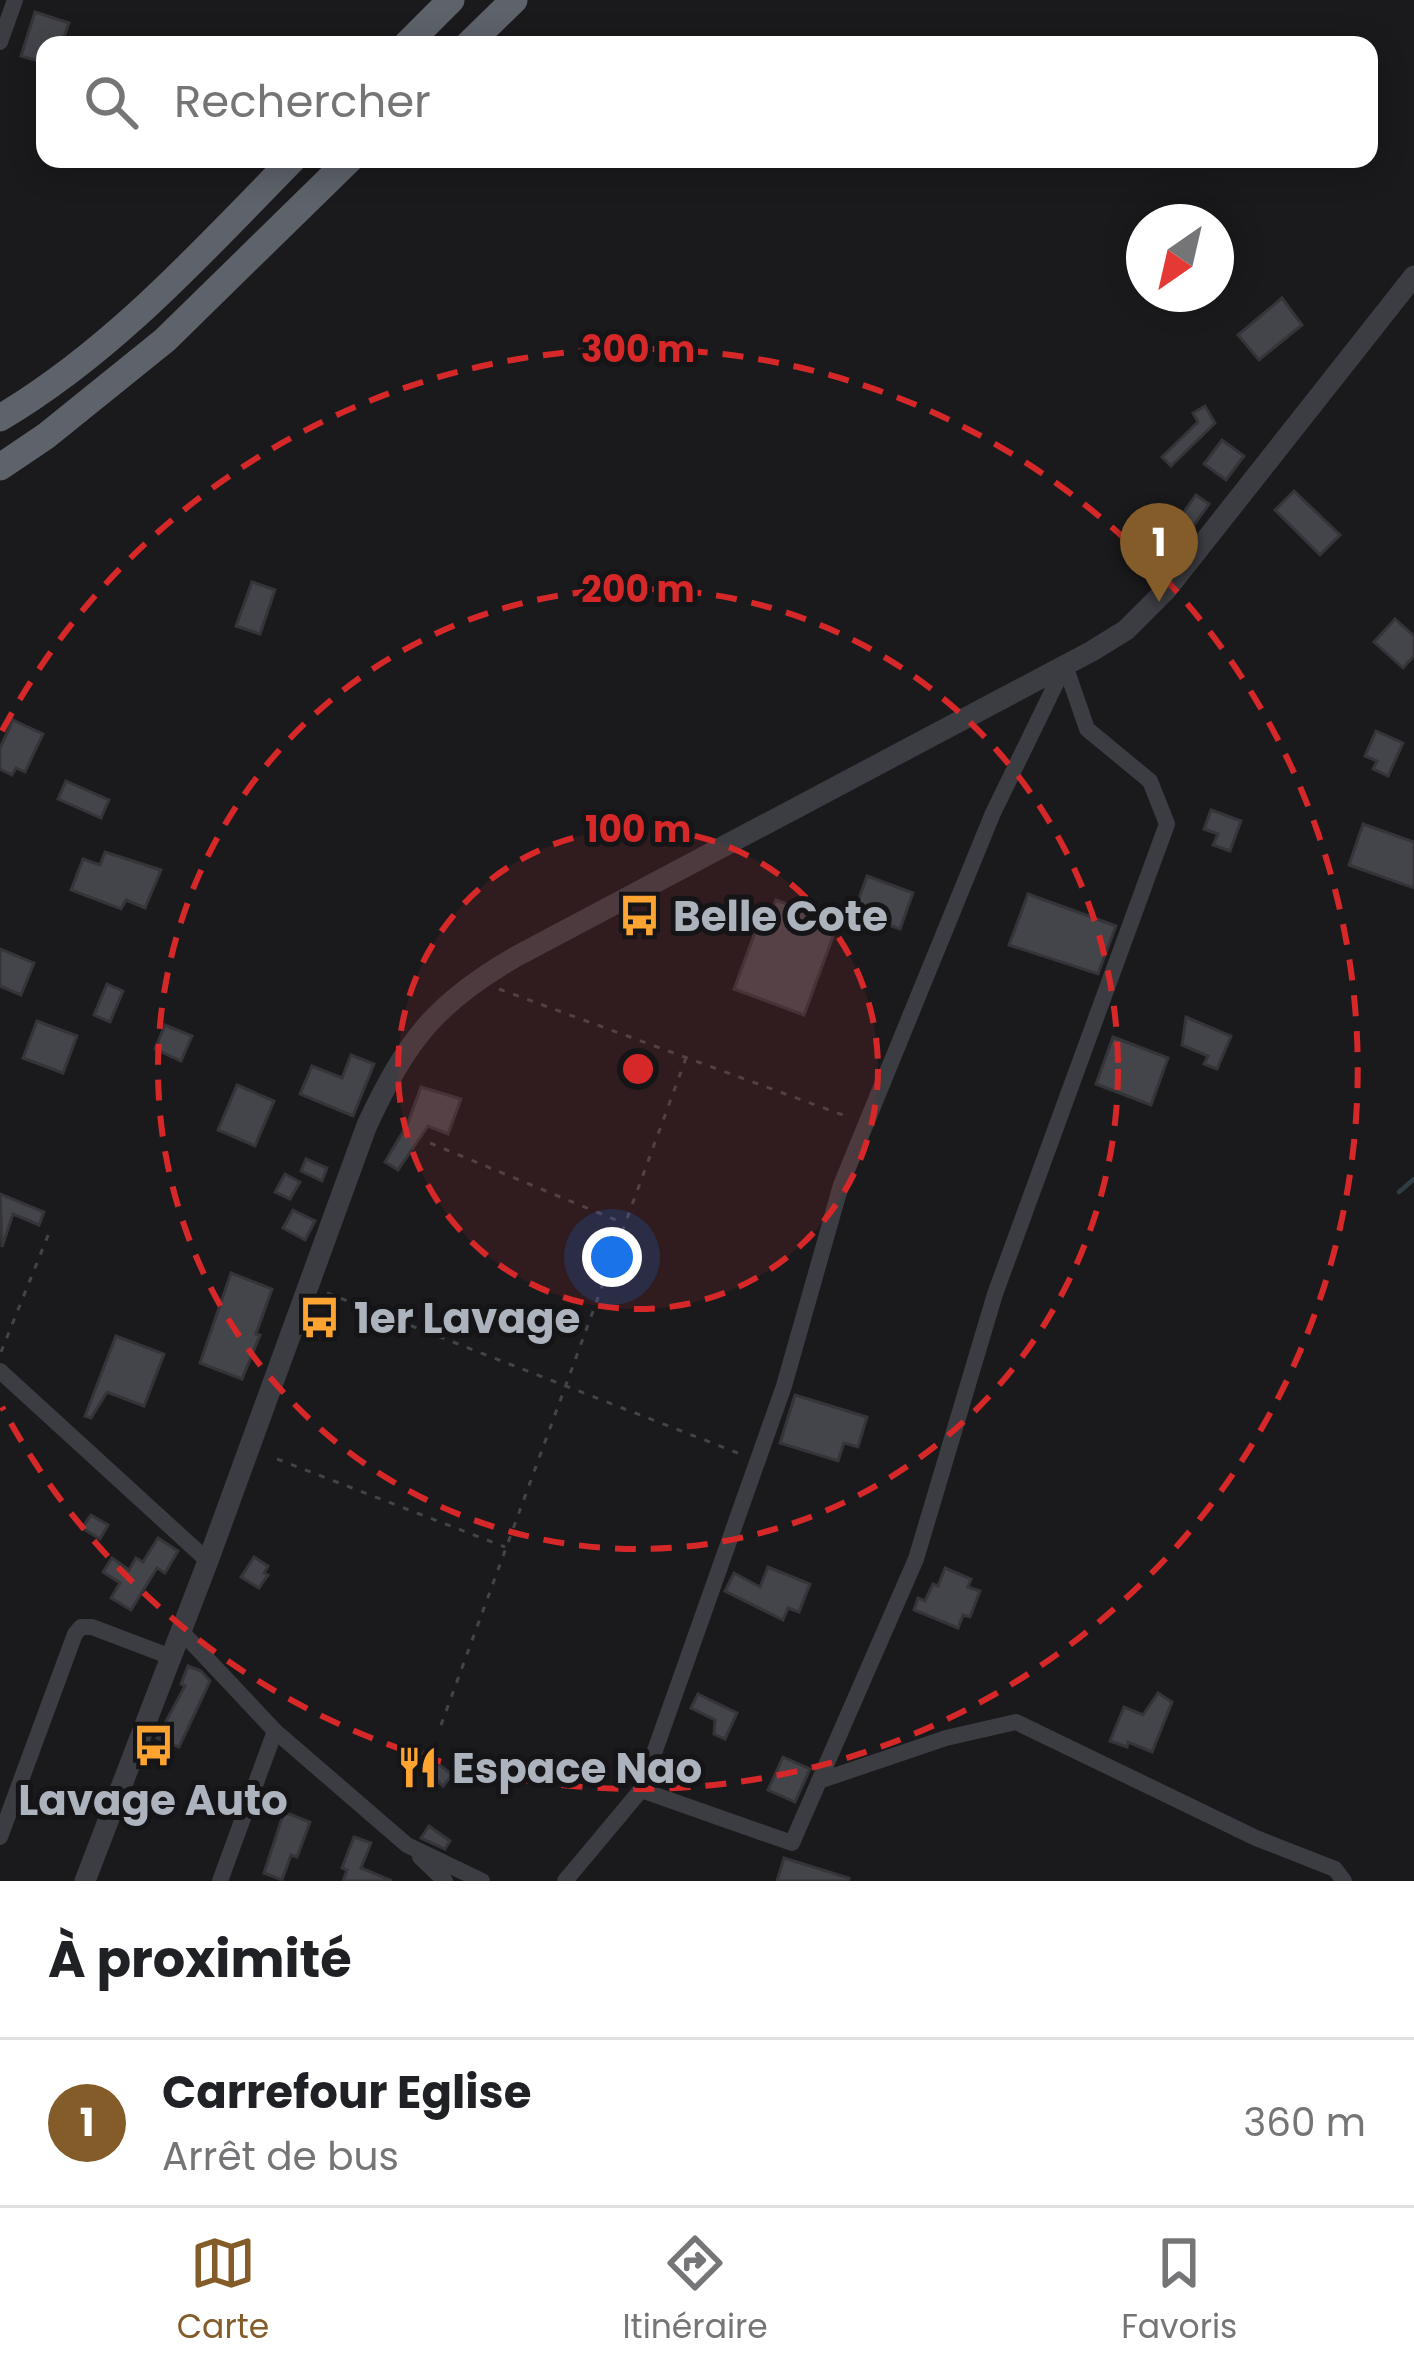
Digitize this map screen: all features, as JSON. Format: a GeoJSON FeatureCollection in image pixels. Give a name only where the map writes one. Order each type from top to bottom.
{"type":"FeatureCollection","features":[{"type":"Feature","properties":{"kind":"highway"},"geometry":{"type":"LineString","coordinates":[[415,36],[451,0]]}},
{"type":"Feature","properties":{"kind":"highway"},"geometry":{"type":"LineString","coordinates":[[477,36],[514,0]]}},
{"type":"Feature","properties":{"kind":"highway"},"geometry":{"type":"LineString","coordinates":[[0,418],[33,399],[140,314],[284,168]]}},
{"type":"Feature","properties":{"kind":"highway"},"geometry":{"type":"LineString","coordinates":[[0,467],[165,340],[341,168]]}},
{"type":"Feature","properties":{"kind":"street"},"geometry":{"type":"LineString","coordinates":[[0,42],[15,0]]}},
{"type":"Feature","properties":{"kind":"street"},"geometry":{"type":"LineString","coordinates":[[85,1881],[208,1562],[367,1125],[396,1064],[432,1018],[475,980],[1126,630],[1148,611],[1414,276]]}},
{"type":"Feature","properties":{"kind":"street"},"geometry":{"type":"LineString","coordinates":[[565,1881],[641,1790],[784,1386],[841,1184],[993,813],[1065,665]]}},
{"type":"Feature","properties":{"kind":"street"},"geometry":{"type":"LineString","coordinates":[[641,1790],[792,1843],[916,1559],[995,1294],[1167,824],[1150,781],[1087,729],[1065,665]]}},
{"type":"Feature","properties":{"kind":"street"},"geometry":{"type":"LineString","coordinates":[[2,1379],[208,1562]]}},
{"type":"Feature","properties":{"kind":"street"},"geometry":{"type":"LineString","coordinates":[[0,1837],[81,1627],[171,1658]]}},
{"type":"Feature","properties":{"kind":"street"},"geometry":{"type":"LineString","coordinates":[[181,1631],[275,1731],[446,1881]]}},
{"type":"Feature","properties":{"kind":"street"},"geometry":{"type":"LineString","coordinates":[[819,1781],[946,1738],[1016,1722],[1256,1838],[1335,1869],[1344,1881]]}},
{"type":"Feature","properties":{"kind":"street"},"geometry":{"type":"LineString","coordinates":[[220,1881],[275,1731]]}},
{"type":"Feature","properties":{"kind":"street"},"geometry":{"type":"LineString","coordinates":[[407,1845],[482,1881]]}},
{"type":"Feature","properties":{"kind":"path"},"geometry":{"type":"LineString","coordinates":[[475,980],[866,1123]]}},
{"type":"Feature","properties":{"kind":"path"},"geometry":{"type":"LineString","coordinates":[[441,1725],[686,1058]]}},
{"type":"Feature","properties":{"kind":"path"},"geometry":{"type":"LineString","coordinates":[[430,1143],[625,1224]]}},
{"type":"Feature","properties":{"kind":"path"},"geometry":{"type":"LineString","coordinates":[[0,1354],[49,1233]]}},
{"type":"Feature","properties":{"kind":"path"},"geometry":{"type":"LineString","coordinates":[[308,1286],[758,1461]]}},
{"type":"Feature","properties":{"kind":"path"},"geometry":{"type":"LineString","coordinates":[[277,1459],[506,1547]]}},
{"type":"Feature","properties":{"kind":"building"},"geometry":{"type":"Polygon","coordinates":[[[35,12],[69,23],[64,36],[36,36],[36,60],[21,56],[35,12]]]}},
{"type":"Feature","properties":{"kind":"building"},"geometry":{"type":"Polygon","coordinates":[[[1282,298],[1302,325],[1259,360],[1238,335],[1282,298]]]}},
{"type":"Feature","properties":{"kind":"building"},"geometry":{"type":"Polygon","coordinates":[[[1205,406],[1215,423],[1171,466],[1162,457],[1198,422],[1193,413],[1205,406]]]}},
{"type":"Feature","properties":{"kind":"building"},"geometry":{"type":"Polygon","coordinates":[[[1222,440],[1244,456],[1226,480],[1204,464],[1222,440]]]}},
{"type":"Feature","properties":{"kind":"building"},"geometry":{"type":"Polygon","coordinates":[[[1294,491],[1340,535],[1320,555],[1275,510],[1294,491]]]}},
{"type":"Feature","properties":{"kind":"building"},"geometry":{"type":"Polygon","coordinates":[[[1196,495],[1209,504],[1179,546],[1166,537],[1196,495]]]}},
{"type":"Feature","properties":{"kind":"building"},"geometry":{"type":"Polygon","coordinates":[[[252,582],[275,590],[260,634],[236,626],[252,582]]]}},
{"type":"Feature","properties":{"kind":"building"},"geometry":{"type":"Polygon","coordinates":[[[1395,619],[1414,636],[1414,656],[1403,668],[1374,642],[1395,619]]]}},
{"type":"Feature","properties":{"kind":"building"},"geometry":{"type":"Polygon","coordinates":[[[13,720],[43,734],[25,772],[16,768],[12,775],[0,769],[0,748],[13,720]]]}},
{"type":"Feature","properties":{"kind":"building"},"geometry":{"type":"Polygon","coordinates":[[[1376,731],[1403,743],[1388,776],[1373,769],[1377,761],[1365,756],[1376,731]]]}},
{"type":"Feature","properties":{"kind":"building"},"geometry":{"type":"Polygon","coordinates":[[[66,781],[109,800],[101,818],[58,799],[66,781]]]}},
{"type":"Feature","properties":{"kind":"building"},"geometry":{"type":"Polygon","coordinates":[[[1211,810],[1241,821],[1230,851],[1213,845],[1218,834],[1204,829],[1211,810]]]}},
{"type":"Feature","properties":{"kind":"building"},"geometry":{"type":"Polygon","coordinates":[[[1363,824],[1414,842],[1414,888],[1349,865],[1363,824]]]}},
{"type":"Feature","properties":{"kind":"building"},"geometry":{"type":"Polygon","coordinates":[[[105,852],[161,870],[145,908],[126,900],[121,909],[71,890],[83,859],[100,865],[105,852]]]}},
{"type":"Feature","properties":{"kind":"building"},"geometry":{"type":"Polygon","coordinates":[[[867,876],[913,893],[900,929],[854,912],[867,876]]]}},
{"type":"Feature","properties":{"kind":"building"},"geometry":{"type":"Polygon","coordinates":[[[1028,894],[1116,926],[1098,974],[1009,945],[1028,894]]]}},
{"type":"Feature","properties":{"kind":"building"},"geometry":{"type":"Polygon","coordinates":[[[776,900],[838,923],[804,1015],[734,989],[757,927],[765,930],[776,900]]]}},
{"type":"Feature","properties":{"kind":"building"},"geometry":{"type":"Polygon","coordinates":[[[0,949],[34,963],[21,995],[0,986],[0,949]]]}},
{"type":"Feature","properties":{"kind":"building"},"geometry":{"type":"Polygon","coordinates":[[[107,984],[123,991],[110,1022],[94,1015],[107,984]]]}},
{"type":"Feature","properties":{"kind":"building"},"geometry":{"type":"Polygon","coordinates":[[[1186,1017],[1231,1036],[1217,1069],[1204,1064],[1208,1056],[1182,1045],[1186,1017]]]}},
{"type":"Feature","properties":{"kind":"building"},"geometry":{"type":"Polygon","coordinates":[[[37,1021],[77,1036],[63,1073],[23,1058],[37,1021]]]}},
{"type":"Feature","properties":{"kind":"building"},"geometry":{"type":"Polygon","coordinates":[[[165,1025],[192,1036],[181,1061],[155,1049],[165,1025]]]}},
{"type":"Feature","properties":{"kind":"building"},"geometry":{"type":"Polygon","coordinates":[[[1113,1037],[1168,1058],[1151,1105],[1096,1084],[1113,1037]]]}},
{"type":"Feature","properties":{"kind":"building"},"geometry":{"type":"Polygon","coordinates":[[[351,1055],[374,1064],[353,1116],[300,1094],[312,1066],[342,1078],[351,1055]]]}},
{"type":"Feature","properties":{"kind":"building"},"geometry":{"type":"Polygon","coordinates":[[[237,1085],[274,1101],[255,1146],[218,1130],[237,1085]]]}},
{"type":"Feature","properties":{"kind":"building"},"geometry":{"type":"Polygon","coordinates":[[[421,1087],[461,1099],[448,1134],[428,1126],[398,1170],[385,1162],[407,1125],[421,1087]]]}},
{"type":"Feature","properties":{"kind":"building"},"geometry":{"type":"Polygon","coordinates":[[[306,1159],[327,1168],[322,1181],[301,1171],[306,1159]]]}},
{"type":"Feature","properties":{"kind":"building"},"geometry":{"type":"Polygon","coordinates":[[[285,1174],[300,1182],[290,1199],[275,1192],[285,1174]]]}},
{"type":"Feature","properties":{"kind":"building"},"geometry":{"type":"Polygon","coordinates":[[[0,1194],[44,1212],[39,1225],[13,1214],[2,1247],[0,1194]]]}},
{"type":"Feature","properties":{"kind":"building"},"geometry":{"type":"Polygon","coordinates":[[[293,1210],[315,1221],[305,1240],[283,1228],[293,1210]]]}},
{"type":"Feature","properties":{"kind":"building"},"geometry":{"type":"Polygon","coordinates":[[[231,1273],[272,1289],[242,1379],[200,1363],[231,1273]]]}},
{"type":"Feature","properties":{"kind":"building"},"geometry":{"type":"Polygon","coordinates":[[[116,1336],[164,1354],[144,1406],[107,1392],[91,1418],[85,1416],[116,1336]]]}},
{"type":"Feature","properties":{"kind":"building"},"geometry":{"type":"Polygon","coordinates":[[[795,1395],[867,1417],[858,1447],[844,1443],[838,1461],[780,1443],[795,1395]]]}},
{"type":"Feature","properties":{"kind":"building"},"geometry":{"type":"Polygon","coordinates":[[[91,1515],[108,1525],[100,1539],[82,1528],[91,1515]]]}},
{"type":"Feature","properties":{"kind":"building"},"geometry":{"type":"Polygon","coordinates":[[[158,1538],[178,1551],[165,1573],[157,1568],[131,1610],[111,1598],[120,1583],[103,1572],[112,1558],[129,1570],[136,1558],[143,1562],[158,1538]]]}},
{"type":"Feature","properties":{"kind":"building"},"geometry":{"type":"Polygon","coordinates":[[[254,1557],[268,1566],[259,1588],[241,1577],[254,1557]]]}},
{"type":"Feature","properties":{"kind":"building"},"geometry":{"type":"Polygon","coordinates":[[[768,1567],[810,1584],[799,1612],[788,1608],[783,1620],[725,1591],[734,1573],[760,1587],[768,1567]]]}},
{"type":"Feature","properties":{"kind":"building"},"geometry":{"type":"Polygon","coordinates":[[[945,1568],[971,1579],[968,1587],[980,1591],[970,1617],[963,1615],[958,1628],[914,1610],[918,1598],[925,1601],[933,1584],[938,1586],[945,1568]]]}},
{"type":"Feature","properties":{"kind":"building"},"geometry":{"type":"Polygon","coordinates":[[[188,1666],[210,1681],[179,1747],[157,1738],[185,1686],[181,1684],[188,1666]]]}},
{"type":"Feature","properties":{"kind":"building"},"geometry":{"type":"Polygon","coordinates":[[[1158,1693],[1172,1702],[1152,1752],[1110,1741],[1124,1707],[1143,1715],[1158,1693]]]}},
{"type":"Feature","properties":{"kind":"building"},"geometry":{"type":"Polygon","coordinates":[[[698,1694],[737,1713],[725,1739],[714,1734],[715,1720],[691,1708],[698,1694]]]}},
{"type":"Feature","properties":{"kind":"building"},"geometry":{"type":"Polygon","coordinates":[[[424,1752],[452,1775],[443,1786],[416,1762],[424,1752]]]}},
{"type":"Feature","properties":{"kind":"building"},"geometry":{"type":"Polygon","coordinates":[[[783,1757],[810,1769],[795,1802],[768,1790],[783,1757]]]}},
{"type":"Feature","properties":{"kind":"building"},"geometry":{"type":"Polygon","coordinates":[[[284,1812],[310,1822],[282,1880],[264,1873],[284,1812]]]}},
{"type":"Feature","properties":{"kind":"building"},"geometry":{"type":"Polygon","coordinates":[[[429,1826],[450,1841],[445,1849],[421,1838],[429,1826]]]}},
{"type":"Feature","properties":{"kind":"building"},"geometry":{"type":"Polygon","coordinates":[[[354,1837],[371,1843],[361,1868],[392,1881],[343,1881],[347,1870],[342,1868],[354,1837]]]}},
{"type":"Feature","properties":{"kind":"building"},"geometry":{"type":"Polygon","coordinates":[[[784,1858],[849,1878],[849,1881],[777,1881],[784,1858]]]}},
{"type":"Feature","properties":{"kind":"waterway"},"geometry":{"type":"LineString","coordinates":[[1399,1192],[1414,1179]]}},
{"type":"Feature","properties":{"kind":"place","name":"Carrefour Eglise"},"geometry":{"type":"Point","coordinates":[1159,602]}},
{"type":"Feature","properties":{"kind":"place","name":"Belle Cote"},"geometry":{"type":"Point","coordinates":[639,916]}},
{"type":"Feature","properties":{"kind":"place","name":"1er Lavage"},"geometry":{"type":"Point","coordinates":[320,1318]}},
{"type":"Feature","properties":{"kind":"place","name":"Lavage Auto"},"geometry":{"type":"Point","coordinates":[153,1746]}},
{"type":"Feature","properties":{"kind":"place","name":"Espace Nao"},"geometry":{"type":"Point","coordinates":[418,1768]}}]}
